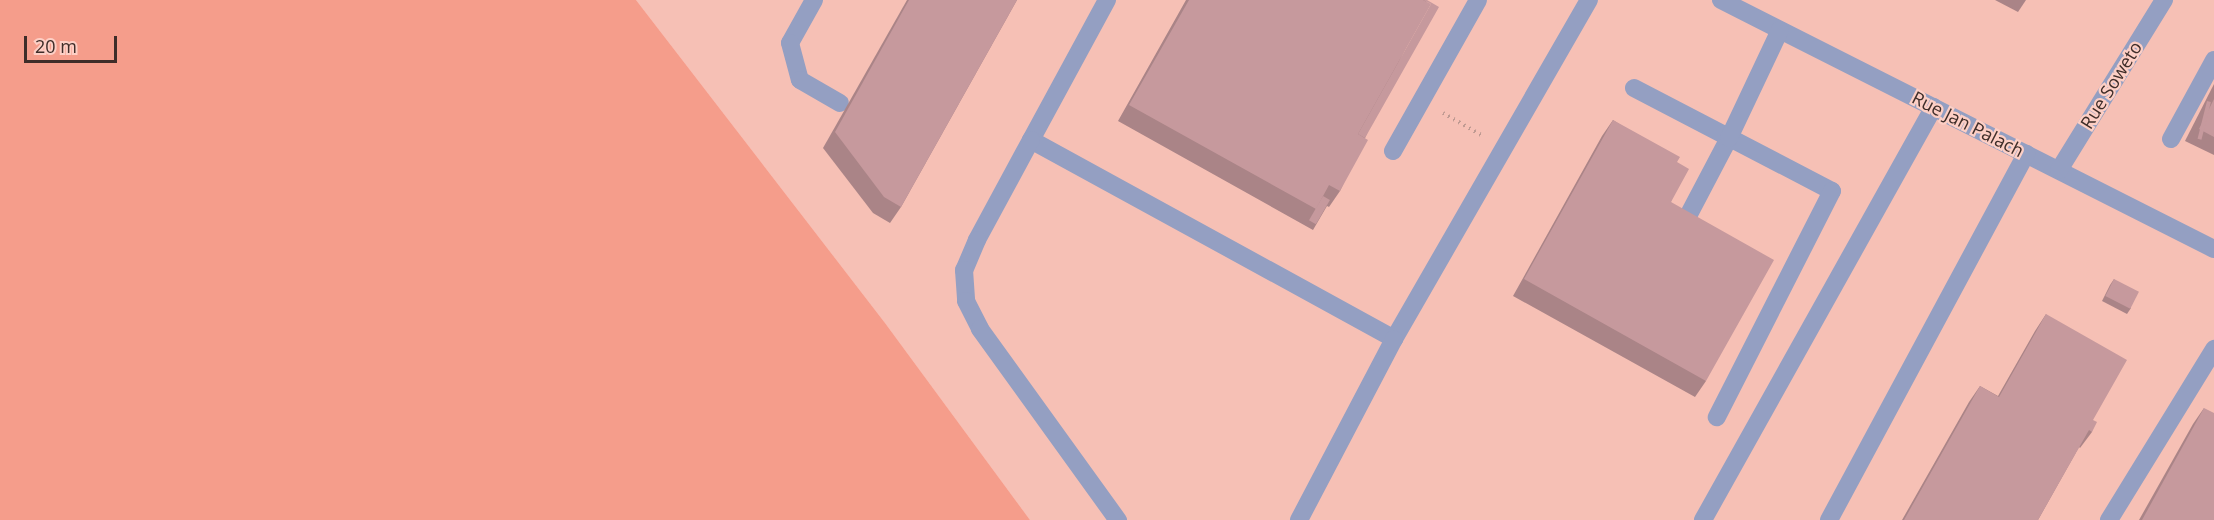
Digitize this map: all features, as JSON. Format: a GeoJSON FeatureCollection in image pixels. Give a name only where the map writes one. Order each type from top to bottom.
{"type":"FeatureCollection","features":[{"type":"Feature","properties":{"kind":"street"},"geometry":{"type":"LineString","coordinates":[[814,0],[790,43],[800,80],[840,102]]}},
{"type":"Feature","properties":{"kind":"street"},"geometry":{"type":"LineString","coordinates":[[1107,0],[977,240],[964,270],[966,301],[980,329],[1118,520]]}},
{"type":"Feature","properties":{"kind":"street"},"geometry":{"type":"LineString","coordinates":[[1393,150],[1478,0]]}},
{"type":"Feature","properties":{"kind":"street"},"geometry":{"type":"LineString","coordinates":[[1299,520],[1394,339],[1589,0]]}},
{"type":"Feature","properties":{"kind":"street","name":"Rue Jan Palach"},"geometry":{"type":"LineString","coordinates":[[1721,0],[2214,249]]}},
{"type":"Feature","properties":{"kind":"street","name":"Rue Soweto"},"geometry":{"type":"LineString","coordinates":[[2059,170],[2164,0]]}},
{"type":"Feature","properties":{"kind":"street"},"geometry":{"type":"LineString","coordinates":[[1688,216],[1729,138],[1780,30]]}},
{"type":"Feature","properties":{"kind":"street"},"geometry":{"type":"LineString","coordinates":[[2171,139],[2214,60]]}},
{"type":"Feature","properties":{"kind":"street"},"geometry":{"type":"LineString","coordinates":[[1634,88],[1832,191],[1717,417]]}},
{"type":"Feature","properties":{"kind":"street"},"geometry":{"type":"LineString","coordinates":[[1703,520],[1934,107]]}},
{"type":"Feature","properties":{"kind":"street"},"geometry":{"type":"LineString","coordinates":[[1031,140],[1394,339]]}},
{"type":"Feature","properties":{"kind":"street"},"geometry":{"type":"LineString","coordinates":[[1829,520],[2026,154]]}},
{"type":"Feature","properties":{"kind":"street"},"geometry":{"type":"LineString","coordinates":[[2109,520],[2214,348]]}},
{"type":"Feature","properties":{"kind":"path"},"geometry":{"type":"LineString","coordinates":[[1421,101],[1504,147]]}},
{"type":"Feature","properties":{"kind":"shaded area"},"geometry":{"type":"Polygon","coordinates":[[[0,0],[636,0],[885,323],[1030,520],[0,520],[0,0]]]}},
{"type":"Feature","properties":{"kind":"shaded area"},"geometry":{"type":"Polygon","coordinates":[[[636,0],[2214,0],[2214,520],[1030,520],[885,323],[636,0]]]}},
{"type":"Feature","properties":{"kind":"building"},"geometry":{"type":"Polygon","coordinates":[[[909,0],[1017,0],[901,207],[884,197],[835,132],[909,0]]]}},
{"type":"Feature","properties":{"kind":"building"},"geometry":{"type":"Polygon","coordinates":[[[1189,0],[1423,0],[1431,4],[1358,134],[1368,140],[1340,191],[1329,185],[1316,209],[1129,105],[1189,0]]]}},
{"type":"Feature","properties":{"kind":"building"},"geometry":{"type":"Polygon","coordinates":[[[1423,0],[1439,7],[1365,138],[1358,134],[1431,4],[1423,0]]]}},
{"type":"Feature","properties":{"kind":"building"},"geometry":{"type":"Polygon","coordinates":[[[2214,99],[2214,137],[2199,129],[2214,99]]]}},
{"type":"Feature","properties":{"kind":"building"},"geometry":{"type":"Polygon","coordinates":[[[2207,101],[2211,102],[2201,140],[2198,139],[2207,101]]]}},
{"type":"Feature","properties":{"kind":"building"},"geometry":{"type":"Polygon","coordinates":[[[1613,120],[1680,157],[1677,162],[1689,169],[1671,202],[1774,260],[1706,381],[1524,279],[1613,120]]]}},
{"type":"Feature","properties":{"kind":"building"},"geometry":{"type":"Polygon","coordinates":[[[1323,196],[1330,200],[1316,224],[1309,220],[1323,196]]]}},
{"type":"Feature","properties":{"kind":"building"},"geometry":{"type":"Polygon","coordinates":[[[2114,279],[2139,292],[2130,309],[2105,296],[2114,279]]]}},
{"type":"Feature","properties":{"kind":"building"},"geometry":{"type":"Polygon","coordinates":[[[2046,314],[2127,360],[2093,420],[2097,422],[2092,432],[2089,430],[2038,520],[1904,520],[1980,386],[1999,397],[2046,314]]]}},
{"type":"Feature","properties":{"kind":"building"},"geometry":{"type":"Polygon","coordinates":[[[2204,408],[2214,413],[2214,520],[2142,520],[2204,408]]]}}]}
